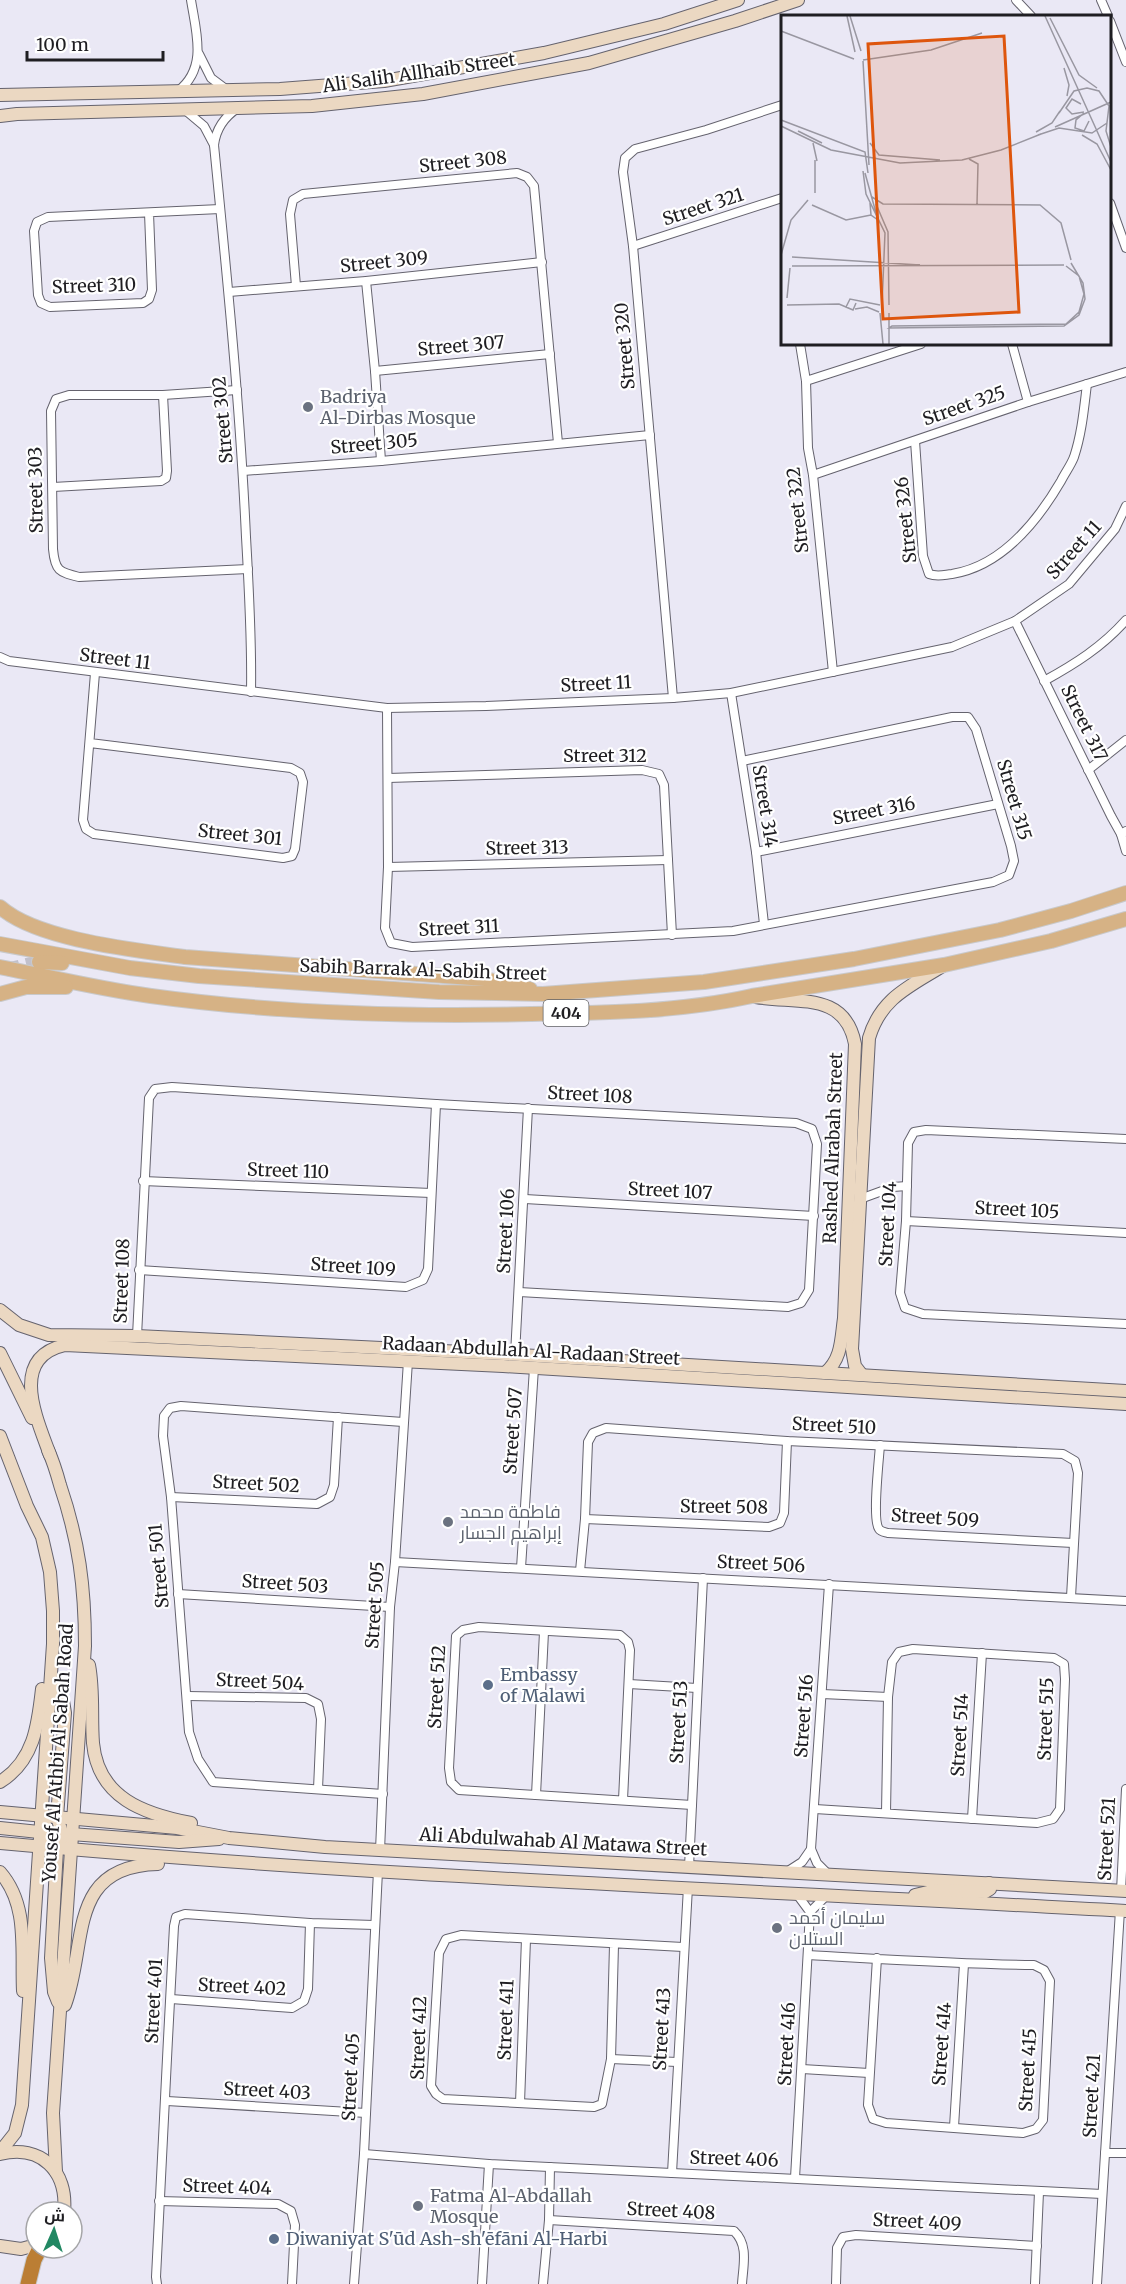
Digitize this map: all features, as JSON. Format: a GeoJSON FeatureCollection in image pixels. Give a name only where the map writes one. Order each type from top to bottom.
{"type":"FeatureCollection","features":[{"type":"Feature","properties":{"kind":"highway"},"geometry":{"type":"LineString","coordinates":[[28,2284],[34,2260]]}},
{"type":"Feature","properties":{"kind":"main road","name":"Sabih Barrak Al-Sabih Street"},"geometry":{"type":"LineString","coordinates":[[0,944],[164,973],[439,992],[543,994],[704,982],[864,957],[1000,930],[1126,893]]}},
{"type":"Feature","properties":{"kind":"main road"},"geometry":{"type":"LineString","coordinates":[[0,907],[22,923],[39,929],[147,952],[185,957],[485,979],[543,994]]}},
{"type":"Feature","properties":{"kind":"main road","name":"404"},"geometry":{"type":"LineString","coordinates":[[0,967],[94,987],[208,1002],[381,1014],[450,1016],[640,1011],[721,1003],[944,965],[1051,940],[1126,919]]}},
{"type":"Feature","properties":{"kind":"main road"},"geometry":{"type":"LineString","coordinates":[[39,962],[69,964],[200,984],[329,994],[359,994],[383,988]]}},
{"type":"Feature","properties":{"kind":"main road"},"geometry":{"type":"LineString","coordinates":[[0,994],[26,987],[94,987]]}},
{"type":"Feature","properties":{"kind":"street"},"geometry":{"type":"LineString","coordinates":[[192,0],[199,54],[211,78],[229,91]]}},
{"type":"Feature","properties":{"kind":"street","name":"Ali Salih Allhaib Street"},"geometry":{"type":"LineString","coordinates":[[0,95],[229,91],[337,86],[417,76],[544,53],[664,24],[738,0]]}},
{"type":"Feature","properties":{"kind":"street","name":"Ali Salih Allhaib Street"},"geometry":{"type":"LineString","coordinates":[[0,116],[352,103],[423,94],[589,63],[798,0]]}},
{"type":"Feature","properties":{"kind":"street"},"geometry":{"type":"LineString","coordinates":[[1016,0],[1031,15]]}},
{"type":"Feature","properties":{"kind":"street"},"geometry":{"type":"LineString","coordinates":[[1024,0],[1032,15]]}},
{"type":"Feature","properties":{"kind":"street"},"geometry":{"type":"LineString","coordinates":[[1101,0],[1108,15]]}},
{"type":"Feature","properties":{"kind":"street"},"geometry":{"type":"LineString","coordinates":[[664,24],[661,28],[662,34],[669,39]]}},
{"type":"Feature","properties":{"kind":"street"},"geometry":{"type":"LineString","coordinates":[[1111,24],[1126,62]]}},
{"type":"Feature","properties":{"kind":"street"},"geometry":{"type":"LineString","coordinates":[[178,91],[194,73],[199,54]]}},
{"type":"Feature","properties":{"kind":"street"},"geometry":{"type":"LineString","coordinates":[[417,76],[423,82],[423,94]]}},
{"type":"Feature","properties":{"kind":"street","name":"Street 320"},"geometry":{"type":"LineString","coordinates":[[673,698],[633,246],[623,172],[626,158],[635,149],[706,130],[781,106]]}},
{"type":"Feature","properties":{"kind":"street","name":"Street 302"},"geometry":{"type":"LineString","coordinates":[[238,108],[220,124],[214,145],[229,292],[243,471],[252,648],[250,692]]}},
{"type":"Feature","properties":{"kind":"street","name":"Street 302"},"geometry":{"type":"LineString","coordinates":[[184,110],[204,126],[214,145]]}},
{"type":"Feature","properties":{"kind":"street","name":"Street 308"},"geometry":{"type":"LineString","coordinates":[[296,286],[290,214],[293,200],[303,194],[517,173],[527,177],[534,186],[558,443]]}},
{"type":"Feature","properties":{"kind":"street","name":"Street 321"},"geometry":{"type":"LineString","coordinates":[[633,246],[781,199]]}},
{"type":"Feature","properties":{"kind":"street"},"geometry":{"type":"LineString","coordinates":[[1111,206],[1126,248]]}},
{"type":"Feature","properties":{"kind":"street","name":"Street 310"},"geometry":{"type":"LineString","coordinates":[[148,213],[152,291],[149,298],[143,303],[50,307],[41,303],[38,295],[34,231],[37,222],[48,217],[220,209]]}},
{"type":"Feature","properties":{"kind":"street","name":"Street 309"},"geometry":{"type":"LineString","coordinates":[[229,292],[366,281],[542,262]]}},
{"type":"Feature","properties":{"kind":"street"},"geometry":{"type":"LineString","coordinates":[[366,281],[381,461]]}},
{"type":"Feature","properties":{"kind":"street","name":"Street 322"},"geometry":{"type":"LineString","coordinates":[[800,345],[806,381],[808,448],[813,475],[833,672]]}},
{"type":"Feature","properties":{"kind":"street"},"geometry":{"type":"LineString","coordinates":[[806,381],[918,345]]}},
{"type":"Feature","properties":{"kind":"street"},"geometry":{"type":"LineString","coordinates":[[1012,345],[1028,402]]}},
{"type":"Feature","properties":{"kind":"street","name":"Street 307"},"geometry":{"type":"LineString","coordinates":[[375,371],[550,354]]}},
{"type":"Feature","properties":{"kind":"street","name":"Street 325"},"geometry":{"type":"LineString","coordinates":[[813,475],[1028,402],[1126,372]]}},
{"type":"Feature","properties":{"kind":"street","name":"Street 326"},"geometry":{"type":"LineString","coordinates":[[915,441],[923,556],[926,568],[929,574],[936,576],[965,572],[996,557],[1026,531],[1042,512],[1074,458],[1082,425],[1087,384]]}},
{"type":"Feature","properties":{"kind":"street","name":"Street 303"},"geometry":{"type":"LineString","coordinates":[[237,390],[162,395],[69,395],[56,399],[51,411],[53,549],[54,563],[61,572],[79,577],[248,569]]}},
{"type":"Feature","properties":{"kind":"street"},"geometry":{"type":"LineString","coordinates":[[52,487],[160,482],[166,477],[162,395]]}},
{"type":"Feature","properties":{"kind":"street","name":"Street 305"},"geometry":{"type":"LineString","coordinates":[[243,471],[381,461],[650,435]]}},
{"type":"Feature","properties":{"kind":"street","name":"Street 11"},"geometry":{"type":"LineString","coordinates":[[0,657],[5,661],[95,673],[387,708],[673,698],[731,693],[952,647],[1015,621],[1069,584],[1115,529],[1126,506]]}},
{"type":"Feature","properties":{"kind":"street"},"geometry":{"type":"LineString","coordinates":[[1044,681],[1081,660],[1111,637],[1126,620]]}},
{"type":"Feature","properties":{"kind":"street","name":"Street 317"},"geometry":{"type":"LineString","coordinates":[[1015,621],[1088,770],[1124,832],[1126,851]]}},
{"type":"Feature","properties":{"kind":"street","name":"Street 301"},"geometry":{"type":"LineString","coordinates":[[90,743],[291,768],[300,773],[303,782],[295,849],[292,856],[283,858],[90,833],[83,820],[95,673]]}},
{"type":"Feature","properties":{"kind":"street","name":"Street 314"},"geometry":{"type":"LineString","coordinates":[[731,693],[756,852],[764,924]]}},
{"type":"Feature","properties":{"kind":"street","name":"Street 311"},"geometry":{"type":"LineString","coordinates":[[387,708],[388,867],[385,928],[391,943],[412,947],[733,932],[764,924]]}},
{"type":"Feature","properties":{"kind":"street","name":"Street 315"},"geometry":{"type":"LineString","coordinates":[[742,761],[952,717],[968,717],[976,729],[1014,861],[1009,875],[993,882],[764,924]]}},
{"type":"Feature","properties":{"kind":"street"},"geometry":{"type":"LineString","coordinates":[[1088,770],[1126,740]]}},
{"type":"Feature","properties":{"kind":"street","name":"Street 312"},"geometry":{"type":"LineString","coordinates":[[388,777],[642,770],[659,774],[664,785],[672,935]]}},
{"type":"Feature","properties":{"kind":"street","name":"Street 316"},"geometry":{"type":"LineString","coordinates":[[756,852],[998,804]]}},
{"type":"Feature","properties":{"kind":"street","name":"Street 313"},"geometry":{"type":"LineString","coordinates":[[388,867],[668,860]]}},
{"type":"Feature","properties":{"kind":"street","name":"Rashed Alrabah Street"},"geometry":{"type":"LineString","coordinates":[[825,1373],[846,1348],[860,1199],[868,1045],[873,1026],[878,1015],[894,997],[944,965]]}},
{"type":"Feature","properties":{"kind":"street","name":"Rashed Alrabah Street"},"geometry":{"type":"LineString","coordinates":[[752,996],[827,1005],[846,1021],[853,1036],[854,1085],[844,1318],[846,1348],[862,1375]]}},
{"type":"Feature","properties":{"kind":"street","name":"Street 108"},"geometry":{"type":"LineString","coordinates":[[137,1336],[149,1098],[154,1089],[172,1087],[796,1123],[812,1130],[817,1144],[809,1290],[804,1300],[797,1305],[788,1307],[519,1292]]}},
{"type":"Feature","properties":{"kind":"street","name":"Street 109"},"geometry":{"type":"LineString","coordinates":[[139,1270],[406,1287],[423,1280],[428,1269],[436,1104]]}},
{"type":"Feature","properties":{"kind":"street","name":"Street 106"},"geometry":{"type":"LineString","coordinates":[[515,1355],[528,1108]]}},
{"type":"Feature","properties":{"kind":"street","name":"Street 104"},"geometry":{"type":"LineString","coordinates":[[1126,1138],[926,1130],[914,1132],[908,1143],[906,1221],[900,1293],[906,1308],[923,1314],[1126,1324]]}},
{"type":"Feature","properties":{"kind":"street","name":"Street 110"},"geometry":{"type":"LineString","coordinates":[[144,1181],[431,1193]]}},
{"type":"Feature","properties":{"kind":"street"},"geometry":{"type":"LineString","coordinates":[[860,1199],[893,1187],[907,1186]]}},
{"type":"Feature","properties":{"kind":"street","name":"Street 107"},"geometry":{"type":"LineString","coordinates":[[525,1199],[813,1216]]}},
{"type":"Feature","properties":{"kind":"street","name":"Street 105"},"geometry":{"type":"LineString","coordinates":[[906,1221],[1126,1233]]}},
{"type":"Feature","properties":{"kind":"street","name":"Radaan Abdullah Al-Radaan Street"},"geometry":{"type":"LineString","coordinates":[[0,1310],[19,1325],[49,1335],[137,1336],[408,1362],[534,1368],[639,1368]]}},
{"type":"Feature","properties":{"kind":"street"},"geometry":{"type":"LineString","coordinates":[[49,1335],[43,1338],[42,1345],[49,1351],[36,1363],[31,1374],[31,1388],[36,1417],[50,1455]]}},
{"type":"Feature","properties":{"kind":"street","name":"Radaan Abdullah Al-Radaan Street"},"geometry":{"type":"LineString","coordinates":[[49,1351],[65,1345],[515,1355],[639,1368],[1126,1404]]}},
{"type":"Feature","properties":{"kind":"street","name":"Yousef Al Athbi Al Sabah Road"},"geometry":{"type":"LineString","coordinates":[[0,1353],[50,1455],[73,1525],[82,1567],[85,1646],[72,1818]]}},
{"type":"Feature","properties":{"kind":"street","name":"Street 505"},"geometry":{"type":"LineString","coordinates":[[380,1851],[390,1607],[408,1362]]}},
{"type":"Feature","properties":{"kind":"street","name":"Street 507"},"geometry":{"type":"LineString","coordinates":[[521,1568],[534,1368]]}},
{"type":"Feature","properties":{"kind":"street","name":"Radaan Abdullah Al-Radaan Street"},"geometry":{"type":"LineString","coordinates":[[713,1373],[825,1373],[1126,1390]]}},
{"type":"Feature","properties":{"kind":"street","name":"Street 501"},"geometry":{"type":"LineString","coordinates":[[383,1794],[213,1782],[198,1759],[189,1732],[171,1497],[163,1436],[164,1416],[170,1408],[181,1406],[403,1422]]}},
{"type":"Feature","properties":{"kind":"street","name":"Street 502"},"geometry":{"type":"LineString","coordinates":[[171,1497],[317,1504],[330,1497],[334,1485],[338,1417]]}},
{"type":"Feature","properties":{"kind":"street","name":"Street 510"},"geometry":{"type":"LineString","coordinates":[[580,1572],[588,1442],[593,1433],[606,1428],[787,1441],[1063,1454],[1075,1461],[1078,1473],[1071,1597]]}},
{"type":"Feature","properties":{"kind":"street","name":"Yousef Al Athbi Al Sabah Road"},"geometry":{"type":"LineString","coordinates":[[0,1436],[27,1506],[42,1537],[50,1572],[54,1611],[53,1644],[40,1815],[57,1835],[39,1847],[20,2120],[15,2133],[0,2153]]}},
{"type":"Feature","properties":{"kind":"street","name":"Street 508"},"geometry":{"type":"LineString","coordinates":[[585,1519],[769,1527],[780,1523],[784,1513],[787,1441]]}},
{"type":"Feature","properties":{"kind":"street","name":"Street 509"},"geometry":{"type":"LineString","coordinates":[[880,1445],[875,1514],[878,1528],[881,1531],[1073,1543]]}},
{"type":"Feature","properties":{"kind":"street"},"geometry":{"type":"LineString","coordinates":[[0,1460],[27,1506]]}},
{"type":"Feature","properties":{"kind":"street","name":"Street 506"},"geometry":{"type":"LineString","coordinates":[[394,1562],[1126,1601]]}},
{"type":"Feature","properties":{"kind":"street","name":"Street 513"},"geometry":{"type":"LineString","coordinates":[[689,1867],[703,1578]]}},
{"type":"Feature","properties":{"kind":"street","name":"Street 516"},"geometry":{"type":"LineString","coordinates":[[811,1849],[829,1584]]}},
{"type":"Feature","properties":{"kind":"street","name":"Street 503"},"geometry":{"type":"LineString","coordinates":[[178,1594],[390,1607]]}},
{"type":"Feature","properties":{"kind":"street","name":"Street 512"},"geometry":{"type":"LineString","coordinates":[[623,1800],[629,1683],[630,1650],[628,1642],[620,1635],[479,1627],[463,1630],[456,1636],[449,1767],[451,1782],[459,1790],[692,1805]]}},
{"type":"Feature","properties":{"kind":"street"},"geometry":{"type":"LineString","coordinates":[[536,1795],[544,1632]]}},
{"type":"Feature","properties":{"kind":"street"},"geometry":{"type":"LineString","coordinates":[[0,1782],[12,1775],[30,1750],[39,1718],[44,1676],[53,1644]]}},
{"type":"Feature","properties":{"kind":"street"},"geometry":{"type":"LineString","coordinates":[[85,1646],[90,1674],[96,1760],[111,1789],[127,1802],[144,1811],[268,1842]]}},
{"type":"Feature","properties":{"kind":"street","name":"Street 515"},"geometry":{"type":"LineString","coordinates":[[814,1809],[885,1814],[1037,1823],[1053,1819],[1060,1809],[1064,1664],[1054,1658],[913,1649],[899,1652],[892,1662],[888,1697],[885,1814]]}},
{"type":"Feature","properties":{"kind":"street","name":"Street 514"},"geometry":{"type":"LineString","coordinates":[[972,1819],[982,1653]]}},
{"type":"Feature","properties":{"kind":"street"},"geometry":{"type":"LineString","coordinates":[[51,1681],[63,1701],[65,1713],[51,1958],[54,1992],[60,2013]]}},
{"type":"Feature","properties":{"kind":"street"},"geometry":{"type":"LineString","coordinates":[[629,1683],[697,1688]]}},
{"type":"Feature","properties":{"kind":"street"},"geometry":{"type":"LineString","coordinates":[[822,1694],[888,1697]]}},
{"type":"Feature","properties":{"kind":"street","name":"Street 504"},"geometry":{"type":"LineString","coordinates":[[188,1696],[306,1698],[318,1704],[321,1719],[318,1789]]}},
{"type":"Feature","properties":{"kind":"street","name":"Street 521"},"geometry":{"type":"LineString","coordinates":[[1124,1891],[1126,1789]]}},
{"type":"Feature","properties":{"kind":"street"},"geometry":{"type":"LineString","coordinates":[[0,1812],[40,1815]]}},
{"type":"Feature","properties":{"kind":"street","name":"Ali Abdulwahab Al Matawa Street"},"geometry":{"type":"LineString","coordinates":[[0,1843],[39,1847],[57,1835],[72,1818],[177,1828],[229,1838],[380,1851],[1124,1891]]}},
{"type":"Feature","properties":{"kind":"street"},"geometry":{"type":"LineString","coordinates":[[0,1828],[57,1835],[178,1842],[229,1838]]}},
{"type":"Feature","properties":{"kind":"street","name":"Ali Abdulwahab Al Matawa Street"},"geometry":{"type":"LineString","coordinates":[[57,1835],[230,1862],[1123,1910]]}},
{"type":"Feature","properties":{"kind":"street"},"geometry":{"type":"LineString","coordinates":[[784,1872],[802,1862],[811,1849]]}},
{"type":"Feature","properties":{"kind":"street"},"geometry":{"type":"LineString","coordinates":[[811,1849],[817,1863],[829,1875]]}},
{"type":"Feature","properties":{"kind":"street"},"geometry":{"type":"LineString","coordinates":[[56,2172],[53,2113],[60,2013],[72,1985],[85,1909],[92,1895],[114,1874],[142,1864],[230,1862]]}},
{"type":"Feature","properties":{"kind":"street","name":"Street 405"},"geometry":{"type":"LineString","coordinates":[[354,2284],[364,2154],[378,1871]]}},
{"type":"Feature","properties":{"kind":"street"},"geometry":{"type":"LineString","coordinates":[[0,1872],[10,1884],[20,1910],[25,2054]]}},
{"type":"Feature","properties":{"kind":"street"},"geometry":{"type":"LineString","coordinates":[[908,1898],[921,1892],[936,1890],[986,1892],[990,1889],[989,1883]]}},
{"type":"Feature","properties":{"kind":"street","name":"Street 413"},"geometry":{"type":"LineString","coordinates":[[672,2173],[688,1887]]}},
{"type":"Feature","properties":{"kind":"street"},"geometry":{"type":"LineString","coordinates":[[796,1893],[810,1912],[827,1894]]}},
{"type":"Feature","properties":{"kind":"street","name":"Street 421"},"geometry":{"type":"LineString","coordinates":[[1097,2284],[1116,1966],[1123,1910]]}},
{"type":"Feature","properties":{"kind":"street","name":"Street 416"},"geometry":{"type":"LineString","coordinates":[[795,2178],[810,1912]]}},
{"type":"Feature","properties":{"kind":"street","name":"Street 401"},"geometry":{"type":"LineString","coordinates":[[157,2284],[159,2201],[174,1926],[177,1917],[185,1914],[374,1925]]}},
{"type":"Feature","properties":{"kind":"street","name":"Street 402"},"geometry":{"type":"LineString","coordinates":[[171,1999],[292,2007],[304,2001],[308,1989],[310,1923]]}},
{"type":"Feature","properties":{"kind":"street","name":"Street 412"},"geometry":{"type":"LineString","coordinates":[[614,1945],[611,2059],[603,2104],[594,2107],[443,2099],[436,2094],[431,2086],[439,1953],[446,1939],[461,1935],[683,1947]]}},
{"type":"Feature","properties":{"kind":"street","name":"Street 411"},"geometry":{"type":"LineString","coordinates":[[520,2103],[526,1939]]}},
{"type":"Feature","properties":{"kind":"street","name":"Street 415"},"geometry":{"type":"LineString","coordinates":[[808,1955],[877,1958],[964,1964],[1034,1965],[1044,1970],[1050,1981],[1043,2120],[1036,2129],[1023,2133],[886,2123],[873,2119],[868,2105],[877,1958]]}},
{"type":"Feature","properties":{"kind":"street","name":"Street 414"},"geometry":{"type":"LineString","coordinates":[[954,2127],[964,1964]]}},
{"type":"Feature","properties":{"kind":"street"},"geometry":{"type":"LineString","coordinates":[[1116,1966],[1126,1966]]}},
{"type":"Feature","properties":{"kind":"street"},"geometry":{"type":"LineString","coordinates":[[611,2059],[677,2062]]}},
{"type":"Feature","properties":{"kind":"street"},"geometry":{"type":"LineString","coordinates":[[802,2068],[869,2073]]}},
{"type":"Feature","properties":{"kind":"street","name":"Street 403"},"geometry":{"type":"LineString","coordinates":[[166,2101],[366,2113]]}},
{"type":"Feature","properties":{"kind":"street"},"geometry":{"type":"LineString","coordinates":[[0,2153],[13,2151],[29,2153],[44,2160],[56,2172],[63,2184],[65,2200]]}},
{"type":"Feature","properties":{"kind":"street"},"geometry":{"type":"LineString","coordinates":[[1105,2153],[1126,2153]]}},
{"type":"Feature","properties":{"kind":"street","name":"Street 406"},"geometry":{"type":"LineString","coordinates":[[364,2154],[489,2164],[1102,2194]]}},
{"type":"Feature","properties":{"kind":"street"},"geometry":{"type":"LineString","coordinates":[[482,2284],[489,2164]]}},
{"type":"Feature","properties":{"kind":"street"},"geometry":{"type":"LineString","coordinates":[[543,2284],[549,2220],[550,2167]]}},
{"type":"Feature","properties":{"kind":"street"},"geometry":{"type":"LineString","coordinates":[[1035,2284],[1039,2192]]}},
{"type":"Feature","properties":{"kind":"street","name":"Street 404"},"geometry":{"type":"LineString","coordinates":[[159,2201],[278,2204],[291,2211],[295,2225],[292,2284]]}},
{"type":"Feature","properties":{"kind":"street","name":"Street 408"},"geometry":{"type":"LineString","coordinates":[[549,2220],[734,2231],[740,2236],[744,2246],[742,2284]]}},
{"type":"Feature","properties":{"kind":"street","name":"Street 409"},"geometry":{"type":"LineString","coordinates":[[836,2284],[837,2247],[843,2237],[856,2235],[1037,2246]]}},
{"type":"Feature","properties":{"kind":"street"},"geometry":{"type":"LineString","coordinates":[[0,2246],[24,2248]]}},
{"type":"Feature","properties":{"kind":"tunnel"},"geometry":{"type":"LineString","coordinates":[[6,970],[39,962]]}},
{"type":"Feature","properties":{"kind":"place","name":"Badriya Al-Dirbas Mosque"},"geometry":{"type":"Point","coordinates":[308,407]}},
{"type":"Feature","properties":{"kind":"place","name":"فاطمة محمد إبراهيم الجسار"},"geometry":{"type":"Point","coordinates":[448,1522]}},
{"type":"Feature","properties":{"kind":"place","name":"Embassy of Malawi"},"geometry":{"type":"Point","coordinates":[488,1685]}},
{"type":"Feature","properties":{"kind":"place","name":"سليمان أحمد الستلان"},"geometry":{"type":"Point","coordinates":[777,1928]}},
{"type":"Feature","properties":{"kind":"place","name":"Fatma Al-Abdallah Mosque"},"geometry":{"type":"Point","coordinates":[418,2206]}},
{"type":"Feature","properties":{"kind":"place","name":"Diwaniyat S'ūd Ash-sh'ēfāni Al-Harbi"},"geometry":{"type":"Point","coordinates":[274,2239]}}]}
